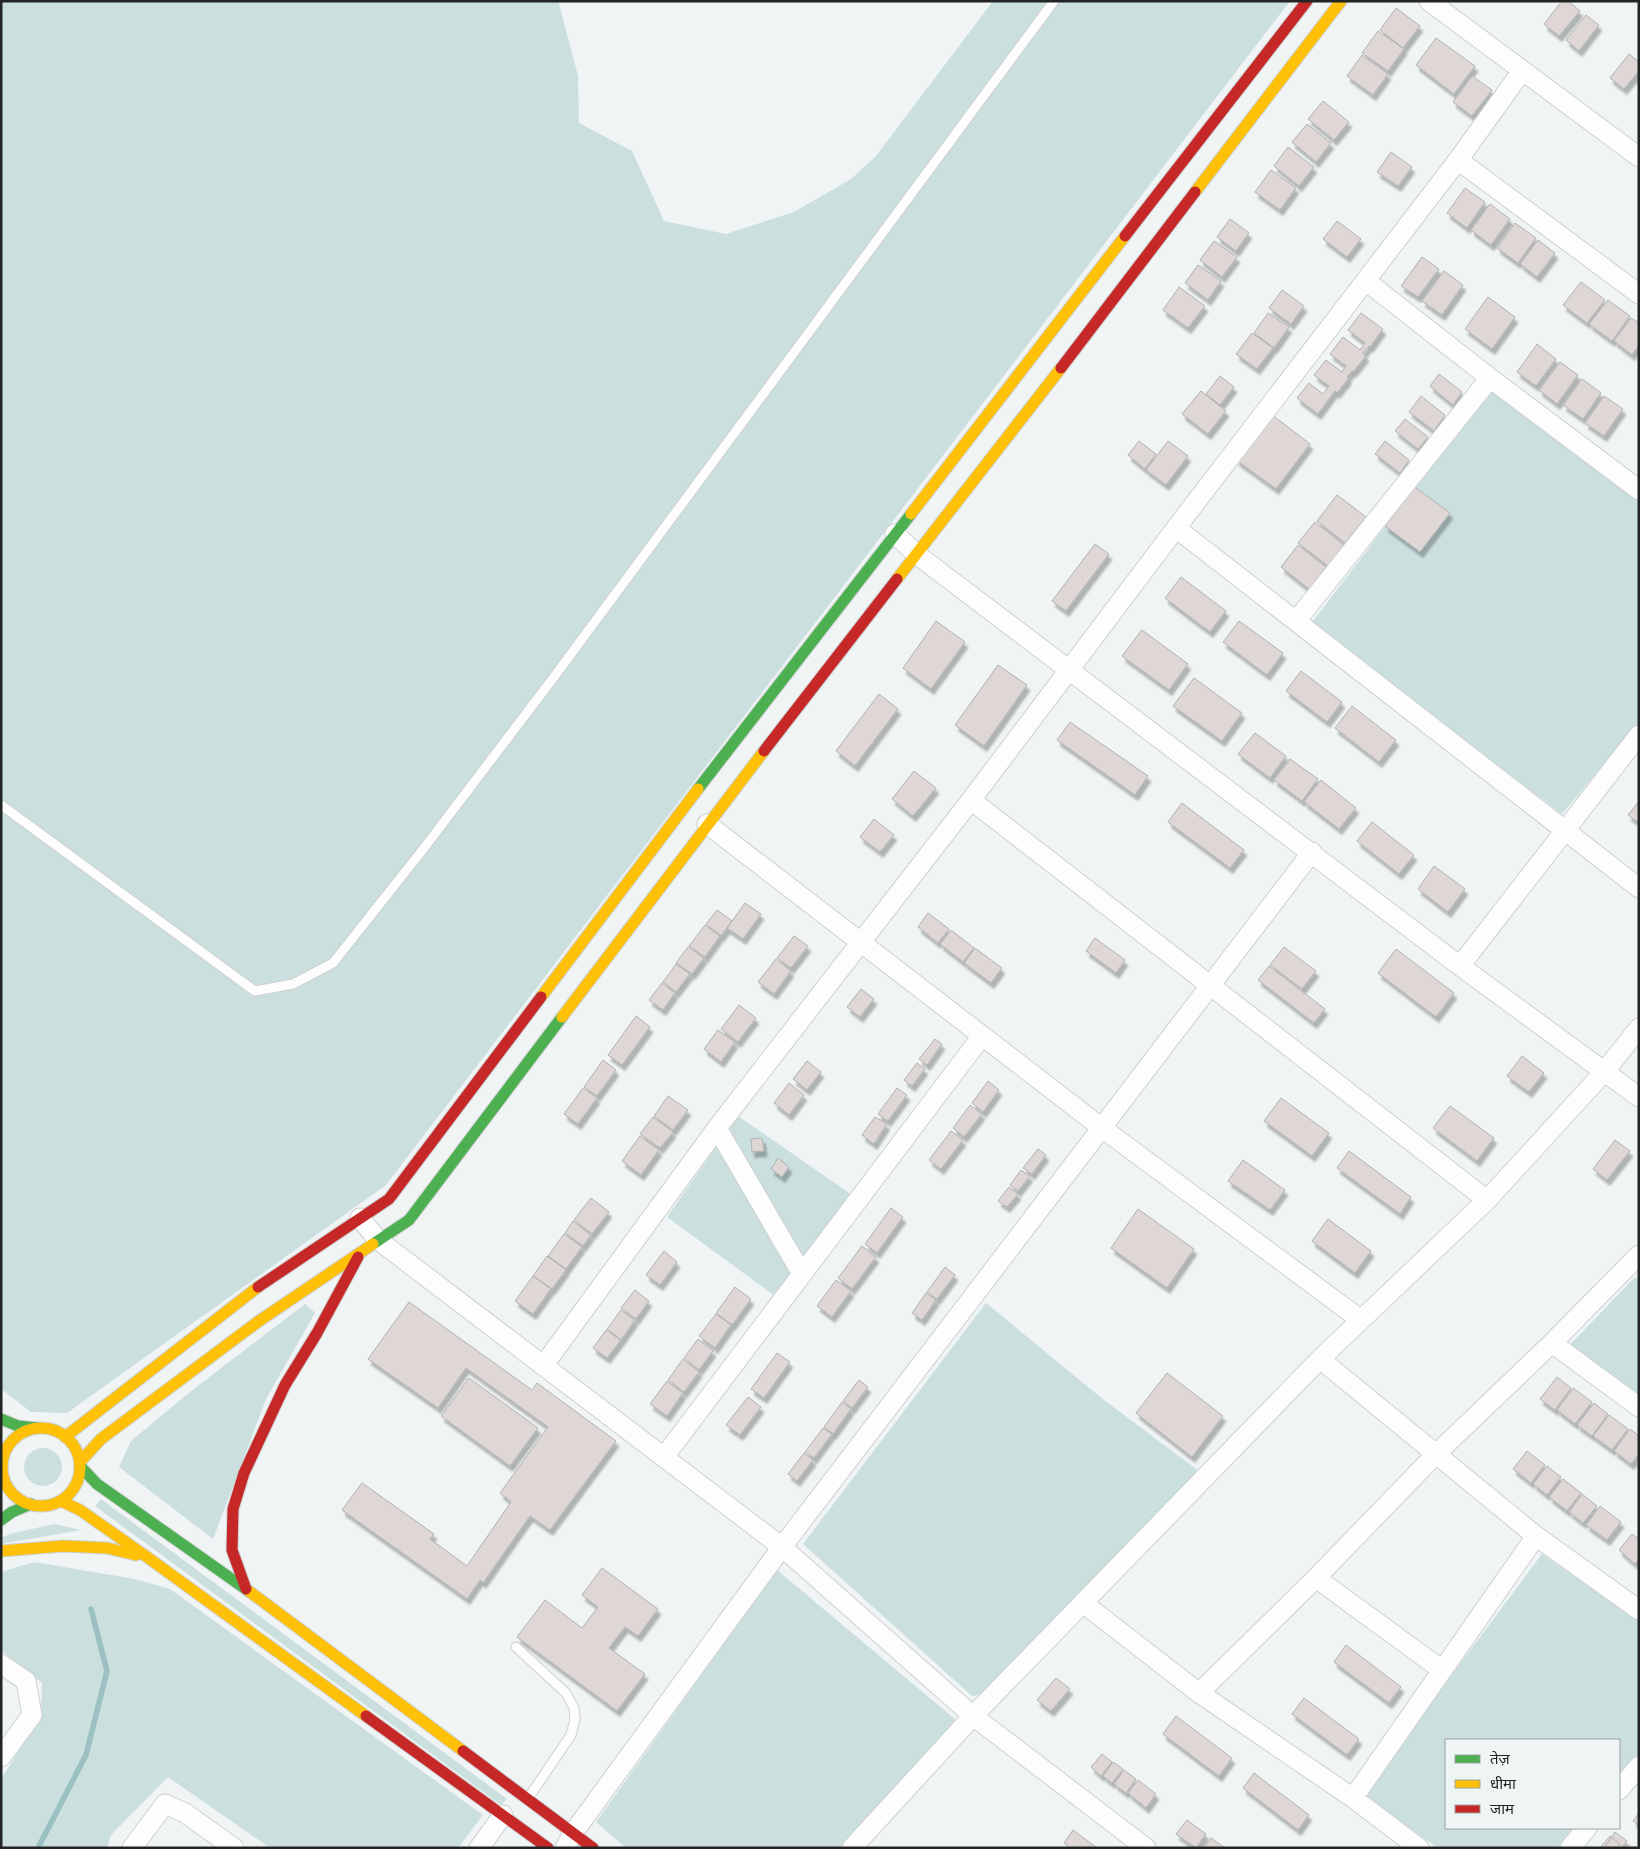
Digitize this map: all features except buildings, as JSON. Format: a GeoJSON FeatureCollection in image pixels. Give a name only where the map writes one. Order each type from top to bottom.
{"type":"FeatureCollection","features":[{"type":"Feature","properties":{"kind":"street"},"geometry":{"type":"LineString","coordinates":[[65,1436],[242,1298],[389,1199],[695,792],[1307,1]]}},
{"type":"Feature","properties":{"kind":"street"},"geometry":{"type":"LineString","coordinates":[[80,1464],[89,1450],[101,1439],[259,1321],[409,1220],[707,824],[1021,420],[1341,1]]}},
{"type":"Feature","properties":{"kind":"street"},"geometry":{"type":"LineString","coordinates":[[1429,1],[1639,157]]}},
{"type":"Feature","properties":{"kind":"street"},"geometry":{"type":"LineString","coordinates":[[543,1366],[717,1128],[971,800],[1176,528],[1458,160],[1522,71]]}},
{"type":"Feature","properties":{"kind":"street"},"geometry":{"type":"LineString","coordinates":[[1458,160],[1639,294]]}},
{"type":"Feature","properties":{"kind":"street"},"geometry":{"type":"LineString","coordinates":[[1366,281],[1490,378],[1639,490]]}},
{"type":"Feature","properties":{"kind":"street"},"geometry":{"type":"LineString","coordinates":[[1296,621],[1490,378]]}},
{"type":"Feature","properties":{"kind":"street"},"geometry":{"type":"LineString","coordinates":[[1176,528],[1639,888]]}},
{"type":"Feature","properties":{"kind":"street"},"geometry":{"type":"LineString","coordinates":[[895,534],[916,554],[1312,852],[1460,966],[1605,1070],[1639,1097]]}},
{"type":"Feature","properties":{"kind":"street"},"geometry":{"type":"LineString","coordinates":[[1460,966],[1564,829],[1639,736]]}},
{"type":"Feature","properties":{"kind":"street"},"geometry":{"type":"LineString","coordinates":[[971,800],[1487,1200]]}},
{"type":"Feature","properties":{"kind":"street"},"geometry":{"type":"LineString","coordinates":[[707,824],[1102,1128],[1361,1320]]}},
{"type":"Feature","properties":{"kind":"street"},"geometry":{"type":"LineString","coordinates":[[569,1840],[782,1547],[1312,852]]}},
{"type":"Feature","properties":{"kind":"street"},"geometry":{"type":"LineString","coordinates":[[852,1848],[973,1716],[1320,1359],[1487,1200],[1605,1070],[1639,1028]]}},
{"type":"Feature","properties":{"kind":"street"},"geometry":{"type":"LineString","coordinates":[[664,1457],[982,1036]]}},
{"type":"Feature","properties":{"kind":"street"},"geometry":{"type":"LineString","coordinates":[[717,1128],[802,1274]]}},
{"type":"Feature","properties":{"kind":"street"},"geometry":{"type":"LineString","coordinates":[[360,1218],[378,1240],[782,1547],[973,1716],[1146,1848]]}},
{"type":"Feature","properties":{"kind":"street"},"geometry":{"type":"LineString","coordinates":[[246,1589],[232,1550],[233,1509],[244,1473],[285,1384],[317,1333],[361,1252]]}},
{"type":"Feature","properties":{"kind":"street"},"geometry":{"type":"LineString","coordinates":[[1199,1693],[1316,1578],[1436,1454],[1639,1255]]}},
{"type":"Feature","properties":{"kind":"street"},"geometry":{"type":"LineString","coordinates":[[1552,1342],[1639,1407]]}},
{"type":"Feature","properties":{"kind":"street"},"geometry":{"type":"LineString","coordinates":[[1320,1359],[1536,1536],[1639,1610]]}},
{"type":"Feature","properties":{"kind":"street"},"geometry":{"type":"LineString","coordinates":[[1,1419],[20,1428],[37,1428],[47,1428],[57,1431],[73,1444],[78,1453],[80,1474],[76,1485],[70,1494],[60,1501],[46,1506],[31,1504],[13,1494],[7,1485],[2,1464],[4,1447],[24,1432],[37,1428]]}},
{"type":"Feature","properties":{"kind":"street"},"geometry":{"type":"LineString","coordinates":[[80,1464],[97,1484],[246,1589],[528,1798],[569,1840],[593,1848]]}},
{"type":"Feature","properties":{"kind":"street"},"geometry":{"type":"LineString","coordinates":[[60,1501],[80,1510],[548,1848]]}},
{"type":"Feature","properties":{"kind":"street"},"geometry":{"type":"LineString","coordinates":[[1,1520],[12,1512],[31,1504]]}},
{"type":"Feature","properties":{"kind":"street"},"geometry":{"type":"LineString","coordinates":[[1353,1798],[1536,1536]]}},
{"type":"Feature","properties":{"kind":"street"},"geometry":{"type":"LineString","coordinates":[[1,1551],[63,1546],[107,1548],[146,1557]]}},
{"type":"Feature","properties":{"kind":"street"},"geometry":{"type":"LineString","coordinates":[[1316,1578],[1442,1670]]}},
{"type":"Feature","properties":{"kind":"street"},"geometry":{"type":"LineString","coordinates":[[1083,1603],[1199,1693],[1353,1798],[1419,1848]]}},
{"type":"Feature","properties":{"kind":"street"},"geometry":{"type":"LineString","coordinates":[[1,1664],[26,1681],[32,1715],[1,1758]]}},
{"type":"Feature","properties":{"kind":"street"},"geometry":{"type":"LineString","coordinates":[[1620,1789],[1639,1766]]}},
{"type":"Feature","properties":{"kind":"street"},"geometry":{"type":"LineString","coordinates":[[479,1848],[528,1798]]}},
{"type":"Feature","properties":{"kind":"street"},"geometry":{"type":"LineString","coordinates":[[132,1848],[165,1804],[185,1813],[234,1848]]}},
{"type":"Feature","properties":{"kind":"street"},"geometry":{"type":"LineString","coordinates":[[1570,1848],[1586,1829]]}},
{"type":"Feature","properties":{"kind":"lane"},"geometry":{"type":"LineString","coordinates":[[1,805],[255,992],[293,984],[333,963],[424,848],[551,681],[1054,1]]}},
{"type":"Feature","properties":{"kind":"lane"},"geometry":{"type":"LineString","coordinates":[[516,1647],[566,1693],[574,1708],[575,1719],[571,1735],[528,1798]]}},
{"type":"Feature","properties":{"kind":"shaded area"},"geometry":{"type":"Polygon","coordinates":[[[1,1],[561,1],[559,4],[578,76],[579,123],[632,151],[664,221],[726,234],[794,212],[851,179],[876,156],[993,1],[1290,1],[386,1185],[67,1413],[31,1412],[1,1389],[1,1]]]}},
{"type":"Feature","properties":{"kind":"shaded area"},"geometry":{"type":"Polygon","coordinates":[[[1491,388],[1639,498],[1639,722],[1562,814],[1310,625],[1491,388]]]}},
{"type":"Feature","properties":{"kind":"shaded area"},"geometry":{"type":"Polygon","coordinates":[[[738,1116],[855,1197],[779,1299],[667,1217],[738,1116]]]}},
{"type":"Feature","properties":{"kind":"shaded area"},"geometry":{"type":"Polygon","coordinates":[[[1635,1277],[1639,1280],[1639,1404],[1565,1350],[1635,1277]]]}},
{"type":"Feature","properties":{"kind":"shaded area"},"geometry":{"type":"Polygon","coordinates":[[[986,1303],[1104,1400],[1203,1474],[990,1693],[972,1696],[803,1544],[986,1303]]]}},
{"type":"Feature","properties":{"kind":"shaded area"},"geometry":{"type":"Polygon","coordinates":[[[305,1304],[315,1313],[266,1399],[213,1539],[119,1467],[131,1441],[195,1388],[305,1304]]]}},
{"type":"Feature","properties":{"kind":"shaded area"},"geometry":{"type":"Polygon","coordinates":[[[43,1448],[57,1453],[62,1467],[57,1481],[43,1486],[29,1481],[24,1467],[29,1453],[43,1448]]]}},
{"type":"Feature","properties":{"kind":"shaded area"},"geometry":{"type":"Polygon","coordinates":[[[101,1499],[507,1799],[501,1805],[95,1506],[101,1499]]]}},
{"type":"Feature","properties":{"kind":"shaded area"},"geometry":{"type":"Polygon","coordinates":[[[54,1524],[81,1530],[1,1544],[1,1538],[10,1534],[54,1524]]]}},
{"type":"Feature","properties":{"kind":"shaded area"},"geometry":{"type":"Polygon","coordinates":[[[1542,1554],[1639,1621],[1639,1756],[1620,1778],[1620,1739],[1445,1739],[1445,1829],[1575,1829],[1558,1848],[1438,1848],[1362,1795],[1542,1554]]]}},
{"type":"Feature","properties":{"kind":"shaded area"},"geometry":{"type":"Polygon","coordinates":[[[34,1562],[135,1579],[170,1589],[483,1815],[458,1848],[270,1848],[168,1777],[111,1835],[107,1848],[1,1848],[1,1779],[41,1716],[42,1683],[1,1650],[1,1572],[34,1562]]]}},
{"type":"Feature","properties":{"kind":"shaded area"},"geometry":{"type":"Polygon","coordinates":[[[777,1570],[956,1720],[840,1848],[626,1848],[596,1822],[777,1570]]]}},
{"type":"Feature","properties":{"kind":"waterway"},"geometry":{"type":"LineString","coordinates":[[38,1848],[86,1755],[107,1671],[91,1609]]}},
{"type":"Feature","properties":{"kind":"traffic: fast"},"geometry":{"type":"LineString","coordinates":[[698,789],[911,514]]}},
{"type":"Feature","properties":{"kind":"traffic: fast"},"geometry":{"type":"LineString","coordinates":[[373,1244],[409,1220],[562,1017]]}},
{"type":"Feature","properties":{"kind":"traffic: fast"},"geometry":{"type":"LineString","coordinates":[[1,1419],[18,1426],[37,1428]]}},
{"type":"Feature","properties":{"kind":"traffic: fast"},"geometry":{"type":"LineString","coordinates":[[80,1466],[97,1484],[250,1592]]}},
{"type":"Feature","properties":{"kind":"traffic: fast"},"geometry":{"type":"LineString","coordinates":[[1,1520],[12,1512],[31,1504]]}},
{"type":"Feature","properties":{"kind":"traffic: slow"},"geometry":{"type":"LineString","coordinates":[[1195,192],[1341,1]]}},
{"type":"Feature","properties":{"kind":"traffic: slow"},"geometry":{"type":"LineString","coordinates":[[911,514],[1125,236]]}},
{"type":"Feature","properties":{"kind":"traffic: slow"},"geometry":{"type":"LineString","coordinates":[[897,579],[1061,368]]}},
{"type":"Feature","properties":{"kind":"traffic: slow"},"geometry":{"type":"LineString","coordinates":[[562,1017],[764,751]]}},
{"type":"Feature","properties":{"kind":"traffic: slow"},"geometry":{"type":"LineString","coordinates":[[541,997],[698,789]]}},
{"type":"Feature","properties":{"kind":"traffic: slow"},"geometry":{"type":"LineString","coordinates":[[80,1462],[101,1439],[259,1321],[373,1244]]}},
{"type":"Feature","properties":{"kind":"traffic: slow"},"geometry":{"type":"LineString","coordinates":[[65,1437],[258,1287]]}},
{"type":"Feature","properties":{"kind":"traffic: slow"},"geometry":{"type":"LineString","coordinates":[[41,1428],[56,1431],[68,1440],[77,1452],[80,1467],[77,1482],[68,1494],[56,1503],[41,1506],[26,1503],[14,1494],[5,1482],[2,1467],[5,1452],[14,1440],[26,1431],[41,1428]]}},
{"type":"Feature","properties":{"kind":"traffic: slow"},"geometry":{"type":"LineString","coordinates":[[61,1501],[80,1510],[147,1557],[366,1716]]}},
{"type":"Feature","properties":{"kind":"traffic: slow"},"geometry":{"type":"LineString","coordinates":[[1,1551],[63,1546],[107,1548],[136,1555]]}},
{"type":"Feature","properties":{"kind":"traffic: slow"},"geometry":{"type":"LineString","coordinates":[[250,1592],[463,1751]]}},
{"type":"Feature","properties":{"kind":"traffic: jam"},"geometry":{"type":"LineString","coordinates":[[1125,236],[1307,1]]}},
{"type":"Feature","properties":{"kind":"traffic: jam"},"geometry":{"type":"LineString","coordinates":[[1061,368],[1195,192]]}},
{"type":"Feature","properties":{"kind":"traffic: jam"},"geometry":{"type":"LineString","coordinates":[[764,751],[897,579]]}},
{"type":"Feature","properties":{"kind":"traffic: jam"},"geometry":{"type":"LineString","coordinates":[[258,1287],[389,1199],[541,997]]}},
{"type":"Feature","properties":{"kind":"traffic: jam"},"geometry":{"type":"LineString","coordinates":[[246,1589],[232,1550],[233,1509],[244,1473],[285,1385],[317,1333],[358,1257]]}},
{"type":"Feature","properties":{"kind":"traffic: jam"},"geometry":{"type":"LineString","coordinates":[[366,1716],[548,1848]]}},
{"type":"Feature","properties":{"kind":"traffic: jam"},"geometry":{"type":"LineString","coordinates":[[463,1751],[593,1848]]}}]}
